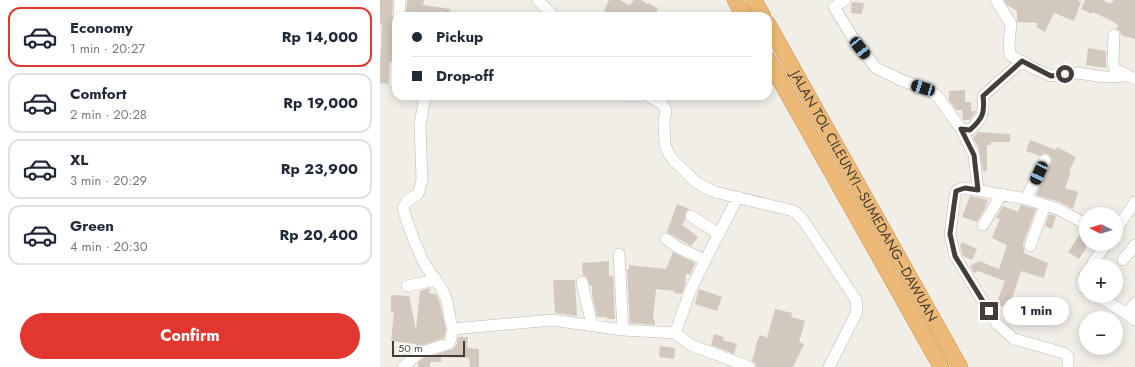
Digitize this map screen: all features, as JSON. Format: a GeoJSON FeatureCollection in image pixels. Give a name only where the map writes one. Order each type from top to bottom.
{"type":"FeatureCollection","features":[{"type":"Feature","properties":{"kind":"highway"},"geometry":{"type":"LineString","coordinates":[[734,0],[742,12]]}},
{"type":"Feature","properties":{"kind":"highway"},"geometry":{"type":"LineString","coordinates":[[754,0],[761,12]]}},
{"type":"Feature","properties":{"kind":"highway","name":"JALAN TOL CILEUNYI–SUMEDANG–DAWUAN"},"geometry":{"type":"LineString","coordinates":[[772,31],[960,367]]}},
{"type":"Feature","properties":{"kind":"highway","name":"JALAN TOL CILEUNYI–SUMEDANG–DAWUAN"},"geometry":{"type":"LineString","coordinates":[[772,65],[941,367]]}},
{"type":"Feature","properties":{"kind":"street"},"geometry":{"type":"LineString","coordinates":[[399,12],[400,0]]}},
{"type":"Feature","properties":{"kind":"street"},"geometry":{"type":"LineString","coordinates":[[538,0],[549,12]]}},
{"type":"Feature","properties":{"kind":"street"},"geometry":{"type":"LineString","coordinates":[[845,0],[833,3],[853,38],[876,68],[901,80],[932,91],[940,98],[961,129],[974,155],[978,190]]}},
{"type":"Feature","properties":{"kind":"street"},"geometry":{"type":"LineString","coordinates":[[996,0],[1011,24],[1009,42],[1010,55],[1051,76],[1078,72],[1104,78],[1131,78]]}},
{"type":"Feature","properties":{"kind":"street"},"geometry":{"type":"LineString","coordinates":[[1114,35],[1113,62],[1115,69],[1131,78]]}},
{"type":"Feature","properties":{"kind":"street"},"geometry":{"type":"LineString","coordinates":[[961,129],[970,130],[979,122],[982,117],[984,107],[983,96],[1022,61]]}},
{"type":"Feature","properties":{"kind":"street"},"geometry":{"type":"LineString","coordinates":[[404,367],[419,353],[448,344],[450,342],[453,329],[450,322],[446,298],[424,261],[409,227],[403,208],[407,201],[418,194],[422,180],[420,125],[425,100]]}},
{"type":"Feature","properties":{"kind":"street"},"geometry":{"type":"LineString","coordinates":[[655,100],[662,104],[666,110],[664,122],[665,145],[674,161],[697,183],[715,192],[794,211],[803,220],[856,300],[856,314],[829,367]]}},
{"type":"Feature","properties":{"kind":"street"},"geometry":{"type":"LineString","coordinates":[[1026,199],[1045,160]]}},
{"type":"Feature","properties":{"kind":"street"},"geometry":{"type":"LineString","coordinates":[[1068,367],[1068,356],[1064,353],[1014,339],[997,324],[955,256],[950,234],[954,195],[957,190],[965,188],[1026,199],[1058,209],[1079,220]]}},
{"type":"Feature","properties":{"kind":"street"},"geometry":{"type":"LineString","coordinates":[[983,225],[1002,194]]}},
{"type":"Feature","properties":{"kind":"street"},"geometry":{"type":"LineString","coordinates":[[675,333],[691,289],[738,197]]}},
{"type":"Feature","properties":{"kind":"street"},"geometry":{"type":"LineString","coordinates":[[1123,220],[1135,202]]}},
{"type":"Feature","properties":{"kind":"street"},"geometry":{"type":"LineString","coordinates":[[1030,246],[1045,205]]}},
{"type":"Feature","properties":{"kind":"street"},"geometry":{"type":"LineString","coordinates":[[691,216],[719,234]]}},
{"type":"Feature","properties":{"kind":"street"},"geometry":{"type":"LineString","coordinates":[[666,239],[679,248],[705,260]]}},
{"type":"Feature","properties":{"kind":"street"},"geometry":{"type":"LineString","coordinates":[[1123,260],[1135,245]]}},
{"type":"Feature","properties":{"kind":"street"},"geometry":{"type":"LineString","coordinates":[[619,254],[623,330]]}},
{"type":"Feature","properties":{"kind":"street"},"geometry":{"type":"LineString","coordinates":[[407,286],[431,281],[435,278]]}},
{"type":"Feature","properties":{"kind":"street"},"geometry":{"type":"LineString","coordinates":[[582,282],[592,325]]}},
{"type":"Feature","properties":{"kind":"street"},"geometry":{"type":"LineString","coordinates":[[1109,303],[1131,317],[1135,303]]}},
{"type":"Feature","properties":{"kind":"street"},"geometry":{"type":"LineString","coordinates":[[453,329],[552,320],[623,330],[675,333],[691,345],[749,367]]}},
{"type":"Feature","properties":{"kind":"building"},"geometry":{"type":"Polygon","coordinates":[[[380,0],[393,0],[392,59],[389,64],[388,84],[380,83],[382,24],[380,23],[380,0]]]}},
{"type":"Feature","properties":{"kind":"building"},"geometry":{"type":"Polygon","coordinates":[[[407,0],[424,0],[423,5],[450,9],[450,12],[406,12],[407,0]]]}},
{"type":"Feature","properties":{"kind":"building"},"geometry":{"type":"Polygon","coordinates":[[[609,0],[620,0],[630,5],[634,0],[641,0],[658,9],[656,12],[604,12],[609,0]]]}},
{"type":"Feature","properties":{"kind":"building"},"geometry":{"type":"Polygon","coordinates":[[[1004,0],[1077,0],[1081,2],[1074,21],[1054,13],[1045,32],[1036,27],[1038,23],[1017,22],[1017,11],[1007,5],[1004,0]]]}},
{"type":"Feature","properties":{"kind":"building"},"geometry":{"type":"Polygon","coordinates":[[[1085,0],[1102,0],[1110,4],[1114,0],[1135,0],[1135,39],[1121,35],[1120,31],[1116,29],[1118,25],[1110,20],[1093,12],[1092,14],[1081,9],[1085,0]]]}},
{"type":"Feature","properties":{"kind":"building"},"geometry":{"type":"Polygon","coordinates":[[[852,2],[864,3],[862,14],[851,13],[852,2]]]}},
{"type":"Feature","properties":{"kind":"building"},"geometry":{"type":"Polygon","coordinates":[[[1088,48],[1106,51],[1106,68],[1086,65],[1088,48]]]}},
{"type":"Feature","properties":{"kind":"building"},"geometry":{"type":"Polygon","coordinates":[[[965,90],[965,102],[971,102],[971,111],[976,111],[970,120],[963,120],[962,110],[956,110],[949,100],[949,91],[965,90]]]}},
{"type":"Feature","properties":{"kind":"building"},"geometry":{"type":"Polygon","coordinates":[[[978,132],[1010,134],[1010,142],[991,142],[991,145],[987,145],[987,171],[983,171],[978,145],[973,138],[978,132]]]}},
{"type":"Feature","properties":{"kind":"building"},"geometry":{"type":"Polygon","coordinates":[[[1030,140],[1056,150],[1057,147],[1076,157],[1069,171],[1071,171],[1065,188],[1078,192],[1073,209],[1060,202],[1036,195],[1052,159],[1048,154],[1044,153],[1040,156],[1026,151],[1030,140]]]}},
{"type":"Feature","properties":{"kind":"building"},"geometry":{"type":"Polygon","coordinates":[[[970,196],[988,200],[977,222],[962,217],[970,196]]]}},
{"type":"Feature","properties":{"kind":"building"},"geometry":{"type":"Polygon","coordinates":[[[677,204],[689,209],[685,213],[685,220],[682,225],[698,237],[691,246],[667,232],[677,204]]]}},
{"type":"Feature","properties":{"kind":"building"},"geometry":{"type":"Polygon","coordinates":[[[1021,205],[1036,209],[1023,244],[1024,253],[1048,263],[1044,278],[1021,271],[1012,299],[1014,300],[1011,309],[996,304],[1005,281],[978,271],[974,273],[970,266],[979,261],[999,269],[1007,245],[992,238],[1000,219],[996,218],[1003,206],[1018,212],[1021,205]]]}},
{"type":"Feature","properties":{"kind":"building"},"geometry":{"type":"Polygon","coordinates":[[[1049,214],[1056,216],[1052,229],[1045,226],[1049,214]]]}},
{"type":"Feature","properties":{"kind":"building"},"geometry":{"type":"Polygon","coordinates":[[[1079,236],[1079,251],[1084,251],[1079,259],[1068,252],[1079,236]]]}},
{"type":"Feature","properties":{"kind":"building"},"geometry":{"type":"Polygon","coordinates":[[[962,242],[977,249],[972,260],[963,256],[960,246],[962,242]]]}},
{"type":"Feature","properties":{"kind":"building"},"geometry":{"type":"Polygon","coordinates":[[[673,252],[695,263],[690,275],[686,273],[685,286],[682,294],[674,293],[674,291],[656,289],[653,320],[655,320],[655,325],[630,323],[627,269],[629,269],[629,265],[666,269],[673,252]]]}},
{"type":"Feature","properties":{"kind":"building"},"geometry":{"type":"Polygon","coordinates":[[[609,261],[609,276],[613,275],[615,319],[597,317],[592,294],[592,286],[590,286],[587,278],[583,275],[582,263],[609,261]]]}},
{"type":"Feature","properties":{"kind":"building"},"geometry":{"type":"Polygon","coordinates":[[[553,280],[575,280],[577,316],[555,313],[553,280]]]}},
{"type":"Feature","properties":{"kind":"building"},"geometry":{"type":"Polygon","coordinates":[[[430,288],[429,293],[436,294],[439,300],[446,329],[444,338],[416,347],[416,344],[391,341],[394,312],[391,312],[391,295],[409,296],[416,330],[420,291],[430,288]]]}},
{"type":"Feature","properties":{"kind":"building"},"geometry":{"type":"Polygon","coordinates":[[[699,289],[722,297],[717,311],[695,304],[699,289]]]}},
{"type":"Feature","properties":{"kind":"building"},"geometry":{"type":"Polygon","coordinates":[[[775,309],[792,313],[791,317],[805,321],[799,342],[804,344],[793,367],[756,367],[755,363],[752,361],[755,347],[760,335],[767,338],[775,309]]]}},
{"type":"Feature","properties":{"kind":"building"},"geometry":{"type":"Polygon","coordinates":[[[714,334],[724,337],[723,340],[737,344],[734,354],[711,345],[714,334]]]}},
{"type":"Feature","properties":{"kind":"building"},"geometry":{"type":"Polygon","coordinates":[[[458,337],[468,337],[467,348],[479,349],[479,367],[470,367],[469,358],[441,357],[441,362],[430,362],[430,367],[418,367],[418,363],[422,359],[453,349],[457,344],[458,337]]]}},
{"type":"Feature","properties":{"kind":"building"},"geometry":{"type":"Polygon","coordinates":[[[660,346],[675,348],[674,359],[659,357],[660,346]]]}},
{"type":"Feature","properties":{"kind":"route"},"geometry":{"type":"LineString","coordinates":[[989,311],[955,256],[950,234],[954,195],[956,191],[965,188],[978,190],[974,155],[961,129],[970,130],[979,122],[982,117],[984,107],[983,96],[1022,61],[1051,76],[1065,74]]}}]}
